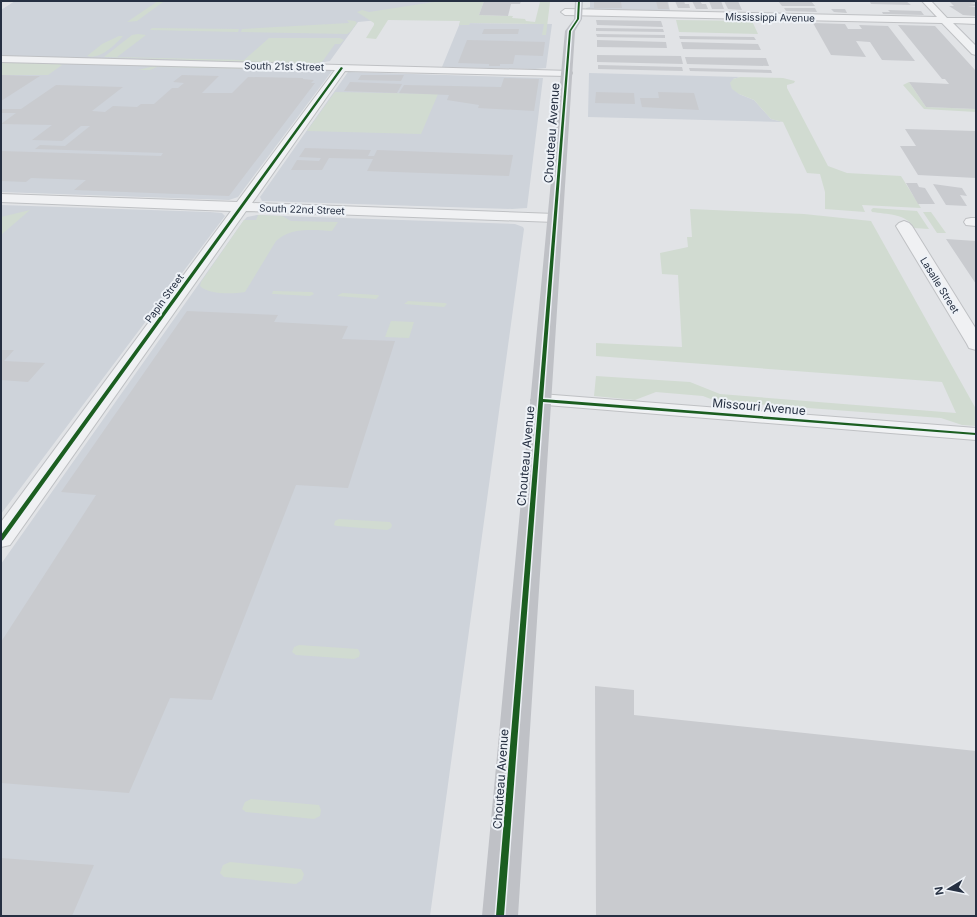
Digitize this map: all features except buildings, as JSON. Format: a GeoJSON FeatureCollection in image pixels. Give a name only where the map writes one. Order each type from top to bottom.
{"type":"FeatureCollection","features":[{"type":"Feature","properties":{"kind":"main road","name":"Chouteau Avenue"},"geometry":{"type":"LineString","coordinates":[[500,916],[566,73],[570,31],[577,22],[579,1]]}},
{"type":"Feature","properties":{"kind":"main road","name":"Chouteau Avenue"},"geometry":{"type":"LineString","coordinates":[[566,2],[565,22],[570,31]]}},
{"type":"Feature","properties":{"kind":"street"},"geometry":{"type":"LineString","coordinates":[[926,1],[976,52]]}},
{"type":"Feature","properties":{"kind":"street"},"geometry":{"type":"LineString","coordinates":[[759,7],[765,16]]}},
{"type":"Feature","properties":{"kind":"street","name":"Mississippi Avenue"},"geometry":{"type":"LineString","coordinates":[[565,12],[976,21]]}},
{"type":"Feature","properties":{"kind":"street","name":"South 21st Street"},"geometry":{"type":"LineString","coordinates":[[1,59],[566,73]]}},
{"type":"Feature","properties":{"kind":"street","name":"Papin Street"},"geometry":{"type":"LineString","coordinates":[[1,539],[342,68]]}},
{"type":"Feature","properties":{"kind":"street","name":"South 22nd Street"},"geometry":{"type":"LineString","coordinates":[[1,198],[555,218]]}},
{"type":"Feature","properties":{"kind":"street","name":"Lasalle Street"},"geometry":{"type":"LineString","coordinates":[[904,226],[976,344]]}},
{"type":"Feature","properties":{"kind":"street","name":"Missouri Avenue"},"geometry":{"type":"LineString","coordinates":[[541,400],[976,434]]}},
{"type":"Feature","properties":{"kind":"shaded area"},"geometry":{"type":"Polygon","coordinates":[[[15,1],[479,1],[389,19],[358,22],[330,61],[314,64],[1,57],[1,10],[15,1]]]}},
{"type":"Feature","properties":{"kind":"shaded area"},"geometry":{"type":"Polygon","coordinates":[[[158,1],[163,2],[137,21],[127,22],[158,1]]]}},
{"type":"Feature","properties":{"kind":"shaded area"},"geometry":{"type":"Polygon","coordinates":[[[440,1],[484,1],[479,15],[513,16],[512,18],[525,19],[526,21],[535,22],[540,2],[550,2],[546,35],[542,35],[544,24],[470,23],[469,25],[459,25],[460,21],[388,20],[376,39],[366,38],[374,23],[357,12],[362,10],[369,12],[440,1]]]}},
{"type":"Feature","properties":{"kind":"shaded area"},"geometry":{"type":"Polygon","coordinates":[[[590,1],[668,1],[670,11],[586,10],[586,8],[590,7],[590,1]]]}},
{"type":"Feature","properties":{"kind":"shaded area"},"geometry":{"type":"Polygon","coordinates":[[[347,20],[355,21],[357,23],[347,34],[241,32],[242,29],[349,23],[347,20]]]}},
{"type":"Feature","properties":{"kind":"shaded area"},"geometry":{"type":"Polygon","coordinates":[[[676,20],[752,21],[758,34],[679,32],[676,20]]]}},
{"type":"Feature","properties":{"kind":"shaded area"},"geometry":{"type":"Polygon","coordinates":[[[460,23],[552,24],[546,68],[442,67],[460,23]]]}},
{"type":"Feature","properties":{"kind":"shaded area"},"geometry":{"type":"Polygon","coordinates":[[[152,28],[239,29],[238,32],[150,30],[152,28]]]}},
{"type":"Feature","properties":{"kind":"shaded area"},"geometry":{"type":"Polygon","coordinates":[[[132,35],[146,35],[117,57],[244,60],[269,38],[340,38],[344,40],[340,44],[335,44],[322,62],[308,64],[104,57],[132,35]]]}},
{"type":"Feature","properties":{"kind":"shaded area"},"geometry":{"type":"Polygon","coordinates":[[[119,36],[123,36],[107,51],[97,56],[87,56],[102,44],[119,36]]]}},
{"type":"Feature","properties":{"kind":"shaded area"},"geometry":{"type":"Polygon","coordinates":[[[1,62],[332,71],[238,197],[229,200],[1,192],[1,62]]]}},
{"type":"Feature","properties":{"kind":"shaded area"},"geometry":{"type":"Polygon","coordinates":[[[1,62],[56,63],[62,65],[48,75],[1,75],[1,62]]]}},
{"type":"Feature","properties":{"kind":"shaded area"},"geometry":{"type":"Polygon","coordinates":[[[154,66],[306,70],[157,67],[150,70],[138,70],[154,66]]]}},
{"type":"Feature","properties":{"kind":"shaded area"},"geometry":{"type":"Polygon","coordinates":[[[348,72],[543,78],[527,208],[512,209],[262,201],[260,197],[348,72]]]}},
{"type":"Feature","properties":{"kind":"shaded area"},"geometry":{"type":"Polygon","coordinates":[[[589,73],[740,77],[733,79],[739,94],[754,100],[771,119],[783,122],[588,117],[589,73]]]}},
{"type":"Feature","properties":{"kind":"shaded area"},"geometry":{"type":"Polygon","coordinates":[[[740,77],[783,78],[795,81],[794,83],[787,85],[787,88],[828,166],[847,173],[901,176],[921,208],[862,205],[865,212],[825,209],[825,192],[820,174],[807,173],[783,122],[771,119],[754,100],[739,94],[732,89],[730,83],[733,79],[740,77]]]}},
{"type":"Feature","properties":{"kind":"shaded area"},"geometry":{"type":"Polygon","coordinates":[[[909,82],[926,107],[976,109],[976,112],[924,109],[903,85],[909,82]]]}},
{"type":"Feature","properties":{"kind":"shaded area"},"geometry":{"type":"Polygon","coordinates":[[[335,92],[438,94],[421,134],[307,131],[335,92]]]}},
{"type":"Feature","properties":{"kind":"shaded area"},"geometry":{"type":"Polygon","coordinates":[[[1,205],[210,212],[222,213],[225,216],[1,514],[1,205]]]}},
{"type":"Feature","properties":{"kind":"shaded area"},"geometry":{"type":"Polygon","coordinates":[[[873,208],[917,211],[929,229],[914,228],[911,223],[902,217],[872,212],[871,210],[873,208]]]}},
{"type":"Feature","properties":{"kind":"shaded area"},"geometry":{"type":"Polygon","coordinates":[[[690,209],[804,214],[871,221],[976,409],[976,426],[962,425],[941,418],[716,401],[703,396],[656,392],[635,400],[594,396],[596,376],[690,382],[720,394],[956,413],[942,382],[596,356],[596,343],[682,347],[678,275],[662,274],[660,253],[688,247],[687,237],[692,237],[690,209]]]}},
{"type":"Feature","properties":{"kind":"shaded area"},"geometry":{"type":"Polygon","coordinates":[[[30,210],[1,235],[1,217],[30,210]]]}},
{"type":"Feature","properties":{"kind":"shaded area"},"geometry":{"type":"Polygon","coordinates":[[[923,212],[931,212],[946,233],[937,233],[923,212]]]}},
{"type":"Feature","properties":{"kind":"shaded area"},"geometry":{"type":"Polygon","coordinates":[[[257,215],[515,224],[523,227],[524,229],[430,916],[1,916],[1,564],[244,220],[247,217],[257,215]]]}},
{"type":"Feature","properties":{"kind":"shaded area"},"geometry":{"type":"Polygon","coordinates":[[[258,215],[282,216],[291,221],[338,222],[332,231],[295,231],[288,233],[276,241],[245,292],[215,292],[204,289],[200,286],[201,282],[244,220],[256,220],[258,215]]]}},
{"type":"Feature","properties":{"kind":"shaded area"},"geometry":{"type":"Polygon","coordinates":[[[273,291],[312,292],[314,294],[310,296],[272,294],[273,291]]]}},
{"type":"Feature","properties":{"kind":"shaded area"},"geometry":{"type":"Polygon","coordinates":[[[342,293],[379,296],[376,299],[337,296],[342,293]]]}},
{"type":"Feature","properties":{"kind":"shaded area"},"geometry":{"type":"Polygon","coordinates":[[[408,301],[447,304],[444,307],[404,304],[408,301]]]}},
{"type":"Feature","properties":{"kind":"shaded area"},"geometry":{"type":"Polygon","coordinates":[[[391,321],[414,322],[409,338],[385,337],[391,321]]]}},
{"type":"Feature","properties":{"kind":"shaded area"},"geometry":{"type":"Polygon","coordinates":[[[339,519],[390,522],[392,525],[391,528],[387,530],[334,525],[335,521],[339,519]]]}},
{"type":"Feature","properties":{"kind":"shaded area"},"geometry":{"type":"Polygon","coordinates":[[[299,645],[358,649],[360,653],[359,657],[354,659],[296,655],[292,652],[294,647],[299,645]]]}},
{"type":"Feature","properties":{"kind":"shaded area"},"geometry":{"type":"Polygon","coordinates":[[[251,799],[319,805],[321,810],[320,816],[314,819],[246,812],[242,809],[245,802],[251,799]]]}},
{"type":"Feature","properties":{"kind":"shaded area"},"geometry":{"type":"Polygon","coordinates":[[[230,862],[301,869],[304,874],[302,880],[296,884],[224,877],[220,873],[223,865],[230,862]]]}},
{"type":"Feature","properties":{"kind":"cycle path"},"geometry":{"type":"LineString","coordinates":[[500,916],[570,31],[578,19],[579,1]]}},
{"type":"Feature","properties":{"kind":"cycle path"},"geometry":{"type":"LineString","coordinates":[[1,539],[342,68]]}},
{"type":"Feature","properties":{"kind":"cycle path"},"geometry":{"type":"LineString","coordinates":[[541,400],[976,434]]}}]}
